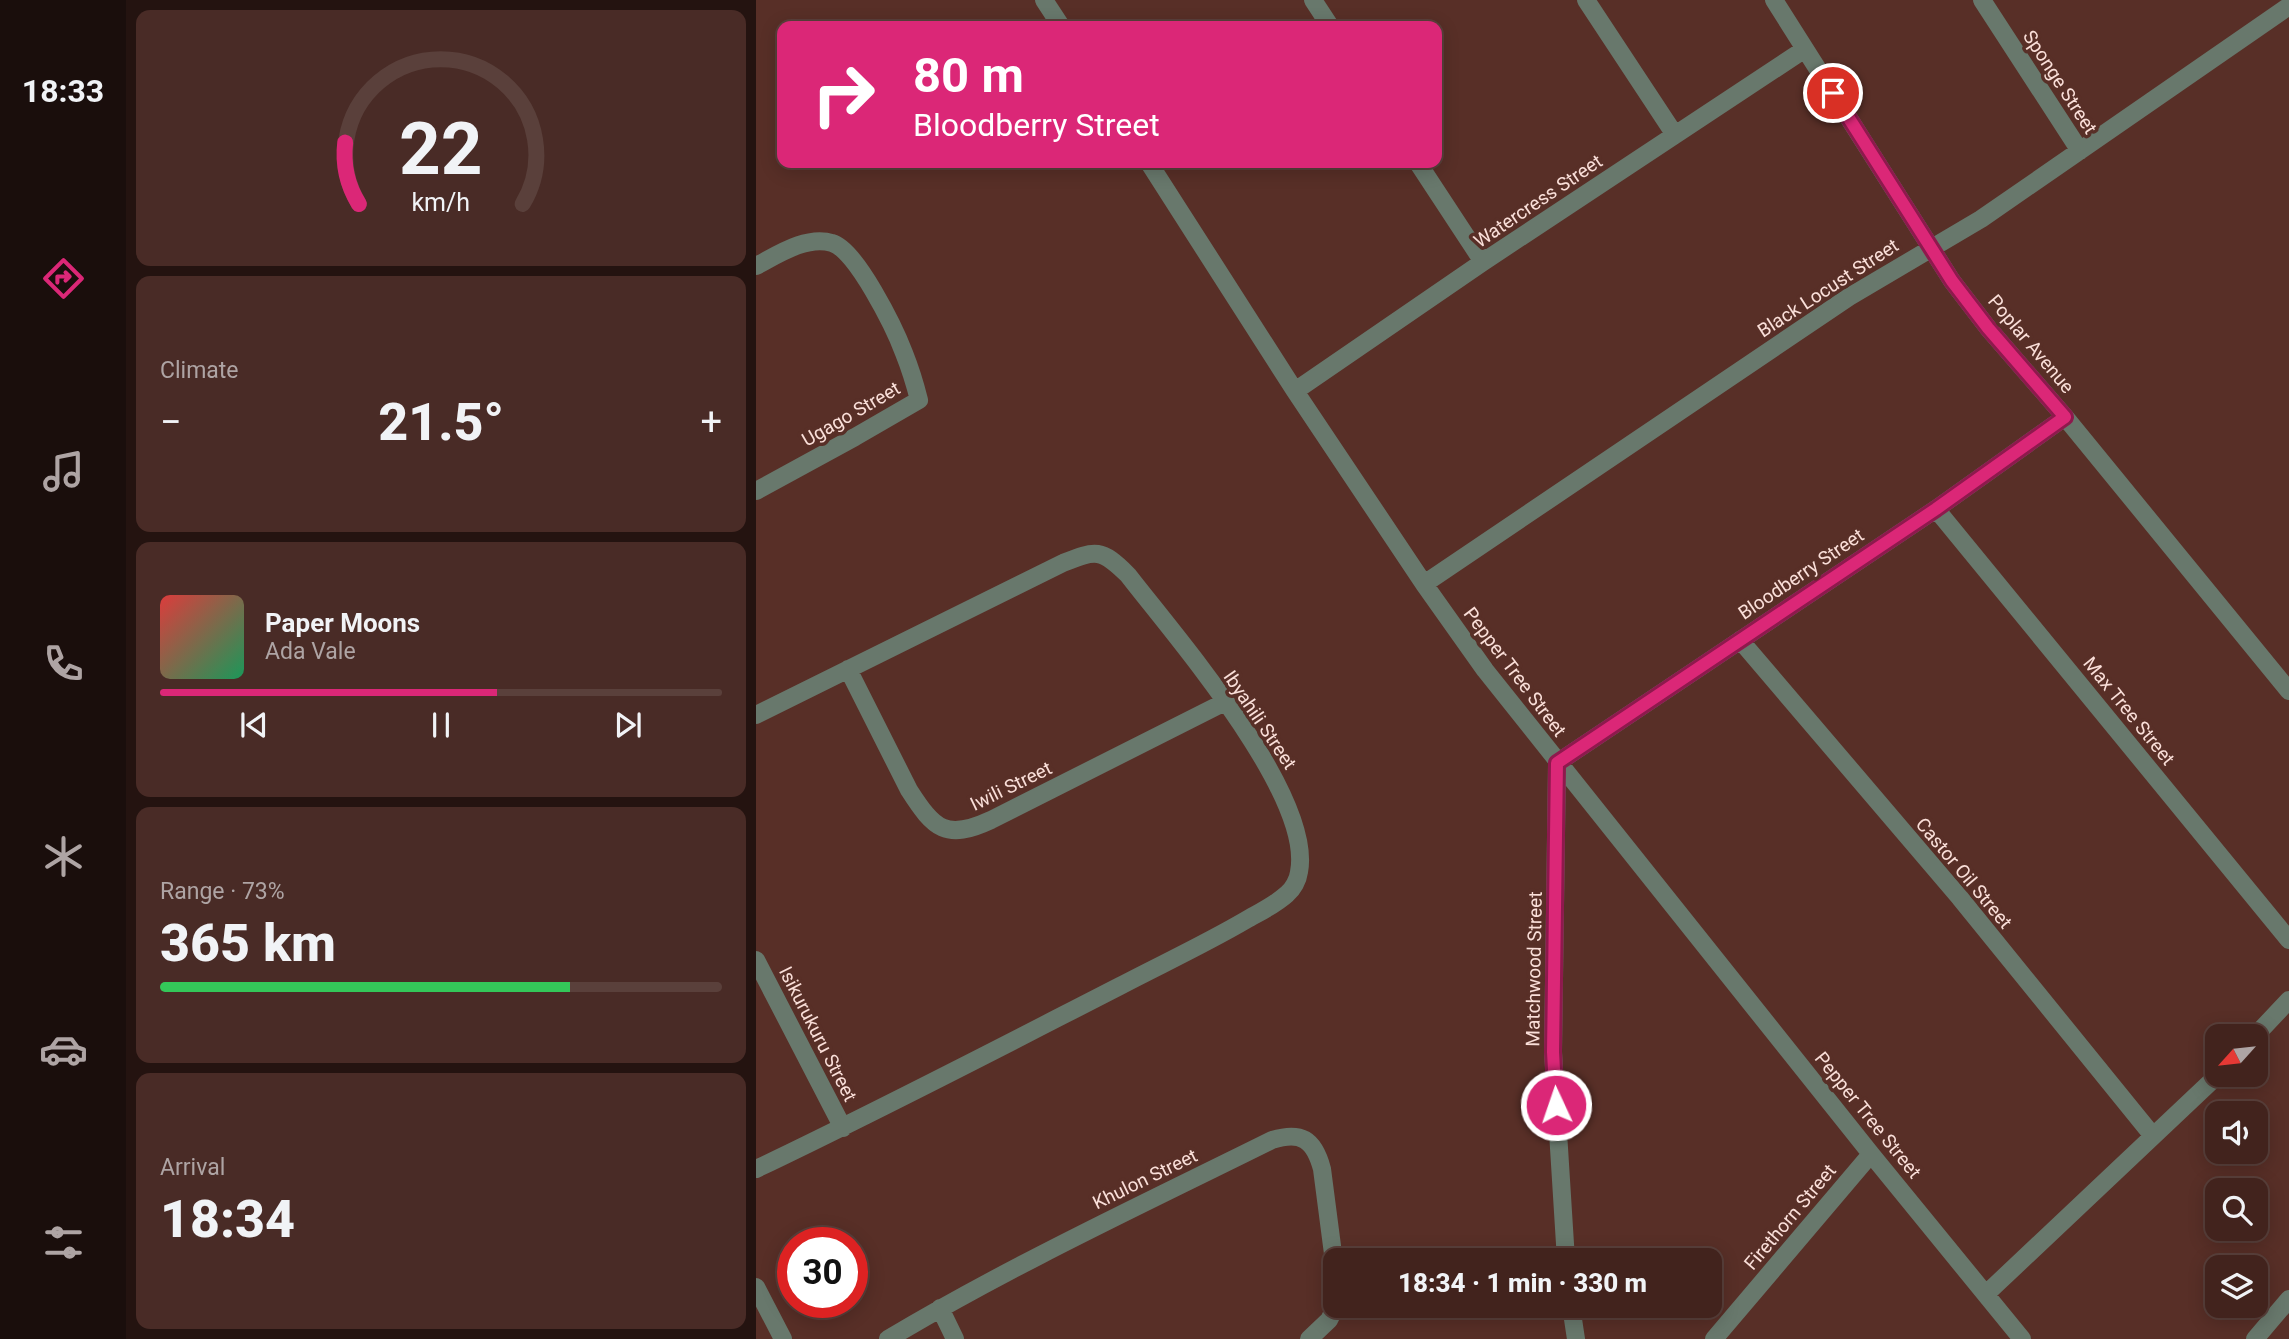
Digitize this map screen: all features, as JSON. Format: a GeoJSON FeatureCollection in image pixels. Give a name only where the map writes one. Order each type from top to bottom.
{"type":"FeatureCollection","features":[{"type":"Feature","properties":{"kind":"street"},"geometry":{"type":"LineString","coordinates":[[1044,0],[1058,21]]}},
{"type":"Feature","properties":{"kind":"street"},"geometry":{"type":"LineString","coordinates":[[1313,0],[1327,21]]}},
{"type":"Feature","properties":{"kind":"street"},"geometry":{"type":"LineString","coordinates":[[1586,0],[1675,135]]}},
{"type":"Feature","properties":{"kind":"street","name":"Poplar Avenue"},"geometry":{"type":"LineString","coordinates":[[1774,0],[1952,281],[2289,691]]}},
{"type":"Feature","properties":{"kind":"street","name":"Sponge Street"},"geometry":{"type":"LineString","coordinates":[[1982,0],[2080,151]]}},
{"type":"Feature","properties":{"kind":"street","name":"Black Locust Street"},"geometry":{"type":"LineString","coordinates":[[1424,584],[1849,297],[1982,219],[2289,6]]}},
{"type":"Feature","properties":{"kind":"street","name":"Watercress Street"},"geometry":{"type":"LineString","coordinates":[[1295,391],[1483,262],[1805,49]]}},
{"type":"Feature","properties":{"kind":"street","name":"Pepper Tree Street"},"geometry":{"type":"LineString","coordinates":[[1152,168],[1295,391],[1485,670],[1986,1294],[2016,1337]]}},
{"type":"Feature","properties":{"kind":"street"},"geometry":{"type":"LineString","coordinates":[[1421,168],[1483,262]]}},
{"type":"Feature","properties":{"kind":"street","name":"Ugago Street"},"geometry":{"type":"LineString","coordinates":[[756,266],[802,245],[824,242],[841,247],[854,260],[892,326],[905,354],[919,400],[756,491]]}},
{"type":"Feature","properties":{"kind":"street","name":"Bloodberry Street"},"geometry":{"type":"LineString","coordinates":[[1557,763],[1936,509],[2065,417]]}},
{"type":"Feature","properties":{"kind":"street","name":"Max Tree Street"},"geometry":{"type":"LineString","coordinates":[[1936,509],[2289,940]]}},
{"type":"Feature","properties":{"kind":"street","name":"Ibyahili Street"},"geometry":{"type":"LineString","coordinates":[[756,715],[1063,564],[1090,553],[1098,553],[1115,562],[1128,575],[1225,702],[1266,763],[1288,810],[1300,860],[1299,873],[1288,893],[1226,932],[843,1128],[756,1169]]}},
{"type":"Feature","properties":{"kind":"street","name":"Castor Oil Street"},"geometry":{"type":"LineString","coordinates":[[1740,640],[1959,898],[2153,1136]]}},
{"type":"Feature","properties":{"kind":"street","name":"Iwili Street"},"geometry":{"type":"LineString","coordinates":[[848,669],[919,806],[935,824],[953,831],[973,828],[991,820],[1225,702]]}},
{"type":"Feature","properties":{"kind":"street","name":"Matchwood Street"},"geometry":{"type":"LineString","coordinates":[[1557,763],[1553,1052],[1565,1248]]}},
{"type":"Feature","properties":{"kind":"street","name":"Isikurukuru Street"},"geometry":{"type":"LineString","coordinates":[[756,960],[843,1128]]}},
{"type":"Feature","properties":{"kind":"street"},"geometry":{"type":"LineString","coordinates":[[2266,1024],[2289,1000]]}},
{"type":"Feature","properties":{"kind":"street"},"geometry":{"type":"LineString","coordinates":[[1986,1294],[2206,1087]]}},
{"type":"Feature","properties":{"kind":"street","name":"Khulon Street"},"geometry":{"type":"LineString","coordinates":[[888,1339],[940,1308],[1116,1217],[1272,1140],[1286,1136],[1298,1136],[1310,1142],[1318,1153],[1332,1248]]}},
{"type":"Feature","properties":{"kind":"street","name":"Firethorn Street"},"geometry":{"type":"LineString","coordinates":[[1714,1339],[1871,1154]]}},
{"type":"Feature","properties":{"kind":"street"},"geometry":{"type":"LineString","coordinates":[[756,1287],[783,1339]]}},
{"type":"Feature","properties":{"kind":"street"},"geometry":{"type":"LineString","coordinates":[[2255,1339],[2289,1299]]}},
{"type":"Feature","properties":{"kind":"street"},"geometry":{"type":"LineString","coordinates":[[940,1308],[955,1339]]}},
{"type":"Feature","properties":{"kind":"street"},"geometry":{"type":"LineString","coordinates":[[1309,1339],[1330,1318]]}},
{"type":"Feature","properties":{"kind":"street"},"geometry":{"type":"LineString","coordinates":[[1573,1318],[1576,1339]]}},
{"type":"Feature","properties":{"kind":"route"},"geometry":{"type":"LineString","coordinates":[[1556,1105],[1553,1052],[1557,763],[1936,509],[2065,417],[1988,328],[1952,281],[1833,93]]}}]}
